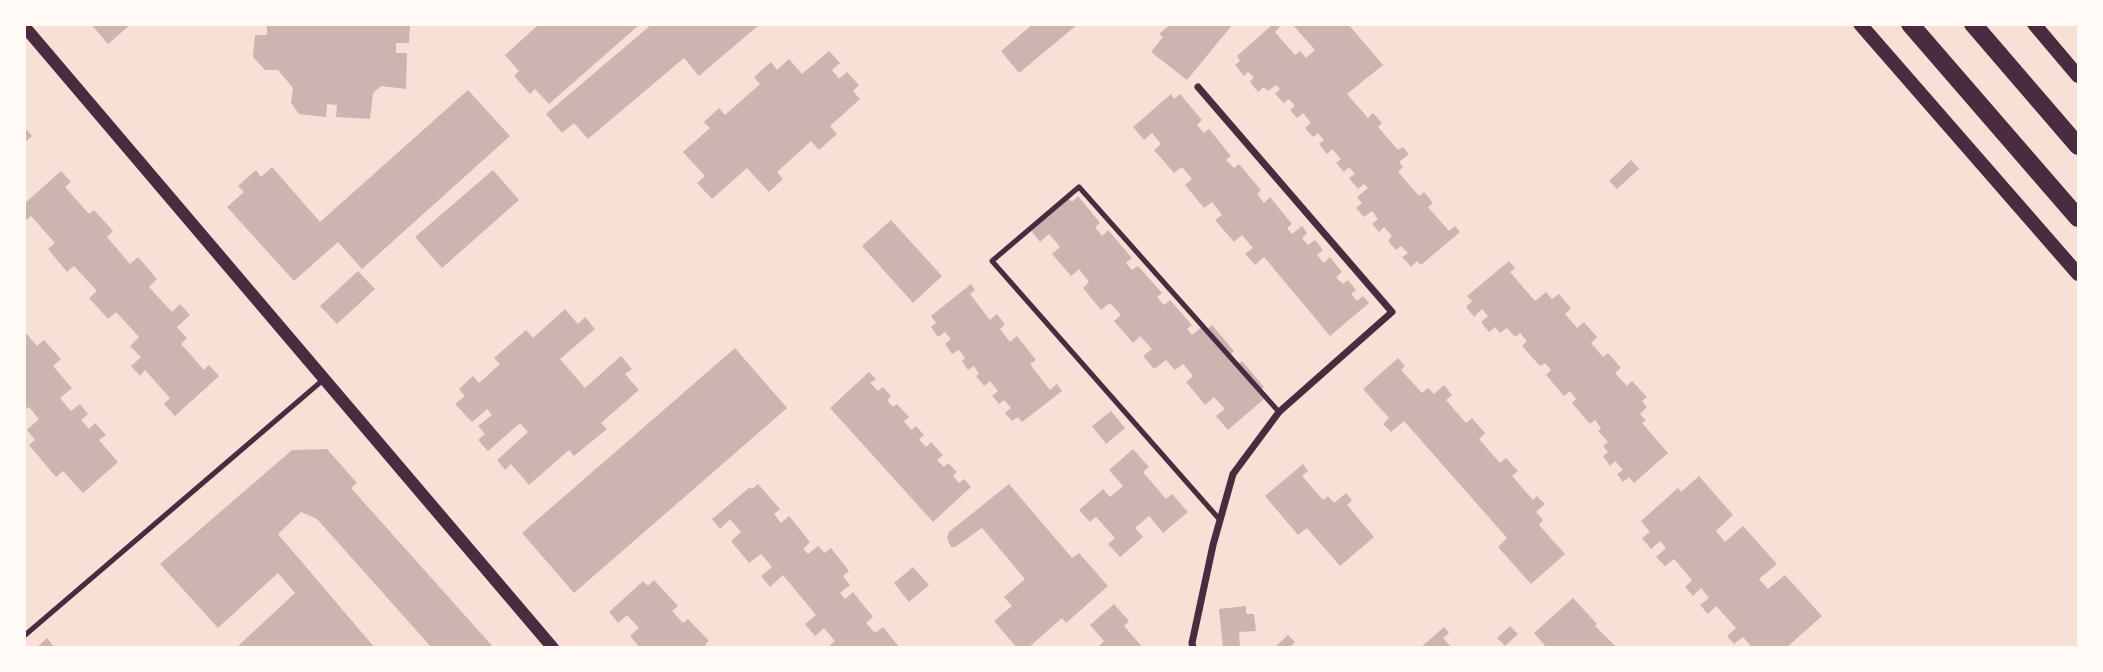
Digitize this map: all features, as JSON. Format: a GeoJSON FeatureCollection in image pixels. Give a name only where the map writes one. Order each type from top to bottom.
{"type":"FeatureCollection","features":[{"type":"Feature","properties":{"kind":"main road"},"geometry":{"type":"LineString","coordinates":[[1860,24],[2078,274]]}},
{"type":"Feature","properties":{"kind":"main road"},"geometry":{"type":"LineString","coordinates":[[1910,24],[2078,218]]}},
{"type":"Feature","properties":{"kind":"main road"},"geometry":{"type":"LineString","coordinates":[[1973,24],[2078,146]]}},
{"type":"Feature","properties":{"kind":"main road"},"geometry":{"type":"LineString","coordinates":[[2034,24],[2078,76]]}},
{"type":"Feature","properties":{"kind":"street"},"geometry":{"type":"LineString","coordinates":[[24,26],[554,648]]}},
{"type":"Feature","properties":{"kind":"street"},"geometry":{"type":"LineString","coordinates":[[1193,648],[1197,619],[1233,474],[1279,412],[1392,312],[1198,87]]}},
{"type":"Feature","properties":{"kind":"lane"},"geometry":{"type":"LineString","coordinates":[[1220,520],[992,261],[1079,187],[1279,412]]}},
{"type":"Feature","properties":{"kind":"lane"},"geometry":{"type":"LineString","coordinates":[[24,636],[325,378]]}},
{"type":"Feature","properties":{"kind":"building"},"geometry":{"type":"Polygon","coordinates":[[[91,24],[131,24],[108,44],[91,24]]]}},
{"type":"Feature","properties":{"kind":"building"},"geometry":{"type":"Polygon","coordinates":[[[267,24],[410,24],[409,43],[396,43],[396,53],[407,53],[406,89],[381,86],[373,93],[370,119],[336,117],[337,105],[327,104],[326,117],[299,114],[291,103],[293,88],[278,70],[265,70],[253,57],[255,35],[267,35],[267,24]]]}},
{"type":"Feature","properties":{"kind":"building"},"geometry":{"type":"Polygon","coordinates":[[[539,24],[640,24],[549,104],[535,89],[530,94],[514,76],[519,71],[505,55],[539,24]]]}},
{"type":"Feature","properties":{"kind":"building"},"geometry":{"type":"Polygon","coordinates":[[[652,24],[760,24],[699,76],[684,58],[588,139],[574,123],[562,133],[546,114],[652,24]]]}},
{"type":"Feature","properties":{"kind":"building"},"geometry":{"type":"Polygon","coordinates":[[[1033,24],[1078,24],[1019,73],[1001,51],[1033,24]]]}},
{"type":"Feature","properties":{"kind":"building"},"geometry":{"type":"Polygon","coordinates":[[[1171,24],[1233,24],[1187,80],[1151,52],[1163,37],[1159,34],[1171,24]]]}},
{"type":"Feature","properties":{"kind":"building"},"geometry":{"type":"Polygon","coordinates":[[[1273,24],[1278,24],[1280,27],[1275,32],[1295,55],[1300,51],[1306,58],[1315,50],[1292,24],[1348,24],[1383,65],[1347,94],[1368,118],[1373,113],[1382,123],[1378,127],[1398,150],[1403,147],[1409,154],[1399,162],[1403,167],[1398,172],[1419,196],[1424,192],[1433,203],[1428,207],[1449,231],[1455,226],[1460,232],[1421,265],[1417,261],[1411,267],[1402,257],[1408,253],[1401,246],[1396,250],[1388,241],[1392,236],[1384,227],[1379,232],[1372,224],[1378,219],[1372,211],[1364,217],[1356,208],[1362,203],[1357,197],[1368,188],[1364,184],[1358,189],[1349,178],[1355,174],[1349,167],[1344,172],[1336,163],[1341,159],[1332,149],[1327,154],[1319,144],[1324,140],[1318,133],[1313,137],[1305,128],[1311,123],[1303,113],[1297,118],[1290,110],[1295,106],[1289,99],[1284,103],[1275,94],[1280,89],[1276,85],[1268,91],[1264,87],[1258,92],[1250,82],[1254,77],[1248,72],[1244,76],[1235,65],[1240,61],[1237,56],[1273,24]]]}},
{"type":"Feature","properties":{"kind":"building"},"geometry":{"type":"Polygon","coordinates":[[[829,51],[840,63],[832,70],[839,79],[847,72],[859,85],[853,91],[860,99],[830,126],[837,134],[819,150],[811,141],[777,172],[783,179],[769,192],[747,168],[712,199],[697,183],[705,176],[683,152],[710,128],[704,122],[719,108],[725,115],[760,84],[754,77],[771,62],[777,70],[789,59],[802,74],[829,51]]]}},
{"type":"Feature","properties":{"kind":"building"},"geometry":{"type":"Polygon","coordinates":[[[468,90],[510,136],[362,269],[338,242],[294,281],[227,207],[244,192],[238,186],[256,170],[261,177],[272,167],[320,222],[468,90]]]}},
{"type":"Feature","properties":{"kind":"building"},"geometry":{"type":"Polygon","coordinates":[[[1171,94],[1174,99],[1180,94],[1202,120],[1197,125],[1204,133],[1209,129],[1231,156],[1226,160],[1234,168],[1239,164],[1261,190],[1257,194],[1264,203],[1270,197],[1292,224],[1287,228],[1292,234],[1302,226],[1307,233],[1302,238],[1308,245],[1315,240],[1323,250],[1317,255],[1324,263],[1330,257],[1342,272],[1336,277],[1343,284],[1348,280],[1356,290],[1351,294],[1357,301],[1363,296],[1369,303],[1330,336],[1264,257],[1255,265],[1245,254],[1253,248],[1242,235],[1234,242],[1215,220],[1222,215],[1212,202],[1204,208],[1185,185],[1192,179],[1182,167],[1174,173],[1154,150],[1161,144],[1152,133],[1144,140],[1133,127],[1171,94]]]}},
{"type":"Feature","properties":{"kind":"building"},"geometry":{"type":"Polygon","coordinates":[[[24,127],[32,136],[24,143],[24,127]]]}},
{"type":"Feature","properties":{"kind":"building"},"geometry":{"type":"Polygon","coordinates":[[[1631,160],[1639,169],[1617,189],[1609,181],[1631,160]]]}},
{"type":"Feature","properties":{"kind":"building"},"geometry":{"type":"Polygon","coordinates":[[[493,170],[519,200],[442,268],[415,237],[493,170]]]}},
{"type":"Feature","properties":{"kind":"building"},"geometry":{"type":"Polygon","coordinates":[[[61,171],[71,182],[65,187],[89,214],[94,210],[113,231],[107,237],[130,264],[138,257],[157,279],[149,287],[172,312],[180,304],[190,315],[177,327],[187,338],[181,344],[204,370],[209,365],[219,376],[175,416],[164,404],[170,398],[145,370],[140,376],[131,366],[141,357],[130,346],[139,337],[116,312],[108,319],[89,298],[97,291],[74,266],[67,272],[48,249],[55,243],[31,216],[24,222],[24,204],[61,171]]]}},
{"type":"Feature","properties":{"kind":"building"},"geometry":{"type":"Polygon","coordinates":[[[1078,196],[1100,223],[1095,227],[1102,236],[1108,230],[1132,258],[1126,263],[1132,270],[1138,266],[1162,293],[1157,297],[1164,305],[1170,300],[1192,325],[1187,329],[1192,335],[1203,326],[1206,330],[1212,325],[1234,351],[1229,356],[1237,365],[1242,361],[1264,387],[1258,392],[1264,399],[1228,430],[1216,416],[1225,409],[1214,397],[1205,405],[1186,382],[1193,376],[1183,364],[1175,370],[1166,360],[1154,369],[1143,356],[1152,349],[1140,336],[1133,343],[1114,321],[1121,315],[1110,303],[1101,310],[1083,288],[1089,282],[1079,269],[1071,276],[1052,254],[1060,247],[1049,234],[1040,242],[1030,229],[1068,197],[1072,202],[1078,196]]]}},
{"type":"Feature","properties":{"kind":"building"},"geometry":{"type":"Polygon","coordinates":[[[891,220],[942,276],[913,303],[862,246],[891,220]]]}},
{"type":"Feature","properties":{"kind":"building"},"geometry":{"type":"Polygon","coordinates":[[[1509,261],[1515,268],[1510,272],[1535,301],[1546,292],[1552,299],[1559,294],[1571,308],[1565,314],[1577,328],[1584,322],[1597,337],[1591,343],[1603,357],[1608,353],[1621,368],[1615,373],[1627,386],[1632,381],[1647,397],[1642,401],[1647,407],[1640,414],[1646,420],[1642,423],[1668,453],[1634,483],[1629,477],[1623,482],[1617,474],[1623,470],[1615,461],[1610,466],[1603,456],[1608,452],[1603,446],[1608,442],[1598,431],[1601,428],[1595,420],[1590,424],[1572,403],[1576,399],[1570,391],[1564,396],[1546,375],[1551,370],[1545,363],[1540,366],[1522,346],[1527,341],[1520,333],[1515,337],[1507,328],[1500,333],[1495,327],[1489,332],[1481,322],[1488,316],[1482,309],[1474,317],[1466,307],[1472,301],[1467,296],[1509,261]]]}},
{"type":"Feature","properties":{"kind":"building"},"geometry":{"type":"Polygon","coordinates":[[[358,271],[375,289],[337,324],[320,306],[358,271]]]}},
{"type":"Feature","properties":{"kind":"building"},"geometry":{"type":"Polygon","coordinates":[[[971,284],[975,290],[970,294],[990,320],[997,314],[1005,324],[1000,329],[1010,342],[1017,336],[1036,360],[1030,364],[1050,390],[1057,384],[1062,391],[1022,422],[1018,417],[1012,421],[1005,413],[1011,408],[1004,400],[999,404],[992,396],[998,391],[990,381],[984,386],[976,376],[979,374],[974,366],[968,370],[962,361],[965,358],[959,350],[952,354],[945,344],[951,339],[945,332],[938,337],[931,327],[936,323],[931,316],[971,284]]]}},
{"type":"Feature","properties":{"kind":"building"},"geometry":{"type":"Polygon","coordinates":[[[565,309],[578,324],[585,317],[595,329],[560,359],[585,388],[621,356],[632,369],[625,374],[639,390],[601,423],[607,429],[574,456],[569,450],[529,485],[511,464],[505,470],[497,460],[528,432],[520,423],[488,451],[478,440],[485,434],[478,426],[492,415],[487,409],[472,422],[455,404],[465,396],[459,389],[473,376],[479,383],[500,364],[494,358],[526,330],[533,338],[565,309]]]}},
{"type":"Feature","properties":{"kind":"building"},"geometry":{"type":"Polygon","coordinates":[[[24,331],[37,346],[44,340],[61,359],[53,366],[72,388],[60,398],[71,411],[80,404],[88,414],[81,420],[89,429],[95,423],[106,435],[99,440],[118,462],[83,493],[63,471],[56,477],[29,445],[35,440],[27,430],[39,419],[29,407],[24,410],[24,331]]]}},
{"type":"Feature","properties":{"kind":"building"},"geometry":{"type":"Polygon","coordinates":[[[735,348],[787,408],[574,593],[522,533],[735,348]]]}},
{"type":"Feature","properties":{"kind":"building"},"geometry":{"type":"Polygon","coordinates":[[[1398,358],[1405,366],[1401,370],[1422,393],[1428,388],[1434,394],[1444,385],[1452,395],[1446,400],[1466,423],[1472,418],[1485,433],[1479,439],[1500,463],[1506,458],[1518,471],[1512,476],[1533,500],[1537,496],[1545,504],[1536,512],[1543,520],[1539,525],[1565,554],[1531,584],[1498,547],[1507,538],[1404,421],[1391,432],[1383,424],[1389,418],[1363,389],[1398,358]]]}},
{"type":"Feature","properties":{"kind":"building"},"geometry":{"type":"Polygon","coordinates":[[[869,372],[876,379],[870,383],[878,391],[883,387],[891,396],[887,400],[893,407],[897,404],[909,417],[904,421],[911,430],[916,426],[924,435],[919,439],[926,447],[931,442],[943,455],[937,460],[944,467],[948,463],[957,472],[953,476],[959,483],[964,479],[971,487],[933,522],[830,408],[869,372]]]}},
{"type":"Feature","properties":{"kind":"building"},"geometry":{"type":"Polygon","coordinates":[[[1111,411],[1125,428],[1106,444],[1092,426],[1111,411]]]}},
{"type":"Feature","properties":{"kind":"building"},"geometry":{"type":"Polygon","coordinates":[[[327,449],[357,483],[351,488],[494,648],[432,648],[317,519],[301,512],[278,534],[375,648],[236,648],[295,593],[278,573],[218,628],[160,564],[292,450],[327,449]]]}},
{"type":"Feature","properties":{"kind":"building"},"geometry":{"type":"Polygon","coordinates":[[[1133,449],[1149,467],[1143,472],[1166,499],[1172,494],[1188,512],[1163,533],[1149,516],[1135,528],[1143,537],[1120,557],[1108,544],[1115,538],[1096,517],[1090,522],[1079,510],[1103,489],[1110,497],[1123,486],[1109,470],[1133,449]]]}},
{"type":"Feature","properties":{"kind":"building"},"geometry":{"type":"Polygon","coordinates":[[[1303,464],[1308,471],[1302,476],[1323,500],[1328,496],[1334,503],[1346,493],[1352,500],[1347,505],[1374,537],[1340,566],[1307,528],[1298,535],[1265,496],[1303,464]]]}},
{"type":"Feature","properties":{"kind":"building"},"geometry":{"type":"Polygon","coordinates":[[[1699,476],[1733,515],[1716,531],[1725,542],[1743,526],[1777,564],[1759,579],[1768,589],[1785,575],[1822,616],[1786,648],[1747,648],[1750,645],[1743,637],[1734,644],[1727,636],[1736,628],[1716,606],[1708,614],[1700,605],[1709,598],[1701,588],[1693,596],[1685,587],[1692,580],[1674,559],[1665,566],[1656,557],[1666,548],[1660,541],[1651,549],[1642,538],[1650,532],[1641,521],[1678,488],[1681,492],[1699,476]]]}},
{"type":"Feature","properties":{"kind":"building"},"geometry":{"type":"Polygon","coordinates":[[[758,484],[780,509],[774,514],[781,523],[789,516],[810,542],[803,549],[808,554],[818,546],[825,553],[831,548],[849,571],[843,576],[850,585],[840,593],[845,599],[853,592],[873,617],[866,623],[875,633],[883,627],[900,648],[827,648],[835,641],[824,628],[815,636],[805,624],[816,615],[783,575],[770,587],[761,576],[772,567],[761,554],[749,563],[731,541],[741,532],[730,519],[720,529],[712,519],[750,487],[752,489],[758,484]]]}},
{"type":"Feature","properties":{"kind":"building"},"geometry":{"type":"Polygon","coordinates":[[[1009,484],[1072,558],[1079,553],[1108,586],[1066,623],[1062,618],[1028,648],[1017,648],[994,621],[1012,606],[1004,597],[1025,579],[982,528],[955,547],[951,547],[947,538],[949,532],[1009,484]]]}},
{"type":"Feature","properties":{"kind":"building"},"geometry":{"type":"Polygon","coordinates":[[[913,567],[929,585],[909,602],[894,583],[913,567]]]}},
{"type":"Feature","properties":{"kind":"building"},"geometry":{"type":"Polygon","coordinates":[[[654,580],[678,606],[672,611],[683,623],[688,619],[709,641],[705,644],[708,648],[640,648],[630,636],[639,628],[627,615],[618,623],[609,612],[643,581],[648,586],[654,580]]]}},
{"type":"Feature","properties":{"kind":"building"},"geometry":{"type":"Polygon","coordinates":[[[1573,598],[1617,648],[1547,648],[1534,633],[1573,598]]]}},
{"type":"Feature","properties":{"kind":"building"},"geometry":{"type":"Polygon","coordinates":[[[1114,604],[1129,621],[1124,626],[1143,648],[1097,648],[1104,641],[1090,625],[1114,604]]]}},
{"type":"Feature","properties":{"kind":"building"},"geometry":{"type":"Polygon","coordinates":[[[1246,606],[1246,614],[1254,614],[1256,631],[1239,632],[1240,648],[1223,648],[1219,609],[1246,606]]]}},
{"type":"Feature","properties":{"kind":"building"},"geometry":{"type":"Polygon","coordinates":[[[1510,626],[1518,634],[1505,646],[1497,638],[1510,626]]]}},
{"type":"Feature","properties":{"kind":"building"},"geometry":{"type":"Polygon","coordinates":[[[1444,627],[1449,633],[1443,638],[1452,648],[1420,648],[1444,627]]]}},
{"type":"Feature","properties":{"kind":"building"},"geometry":{"type":"Polygon","coordinates":[[[1288,635],[1295,642],[1289,648],[1274,648],[1288,635]]]}},
{"type":"Feature","properties":{"kind":"building"},"geometry":{"type":"Polygon","coordinates":[[[47,638],[55,648],[36,648],[47,638]]]}}]}
